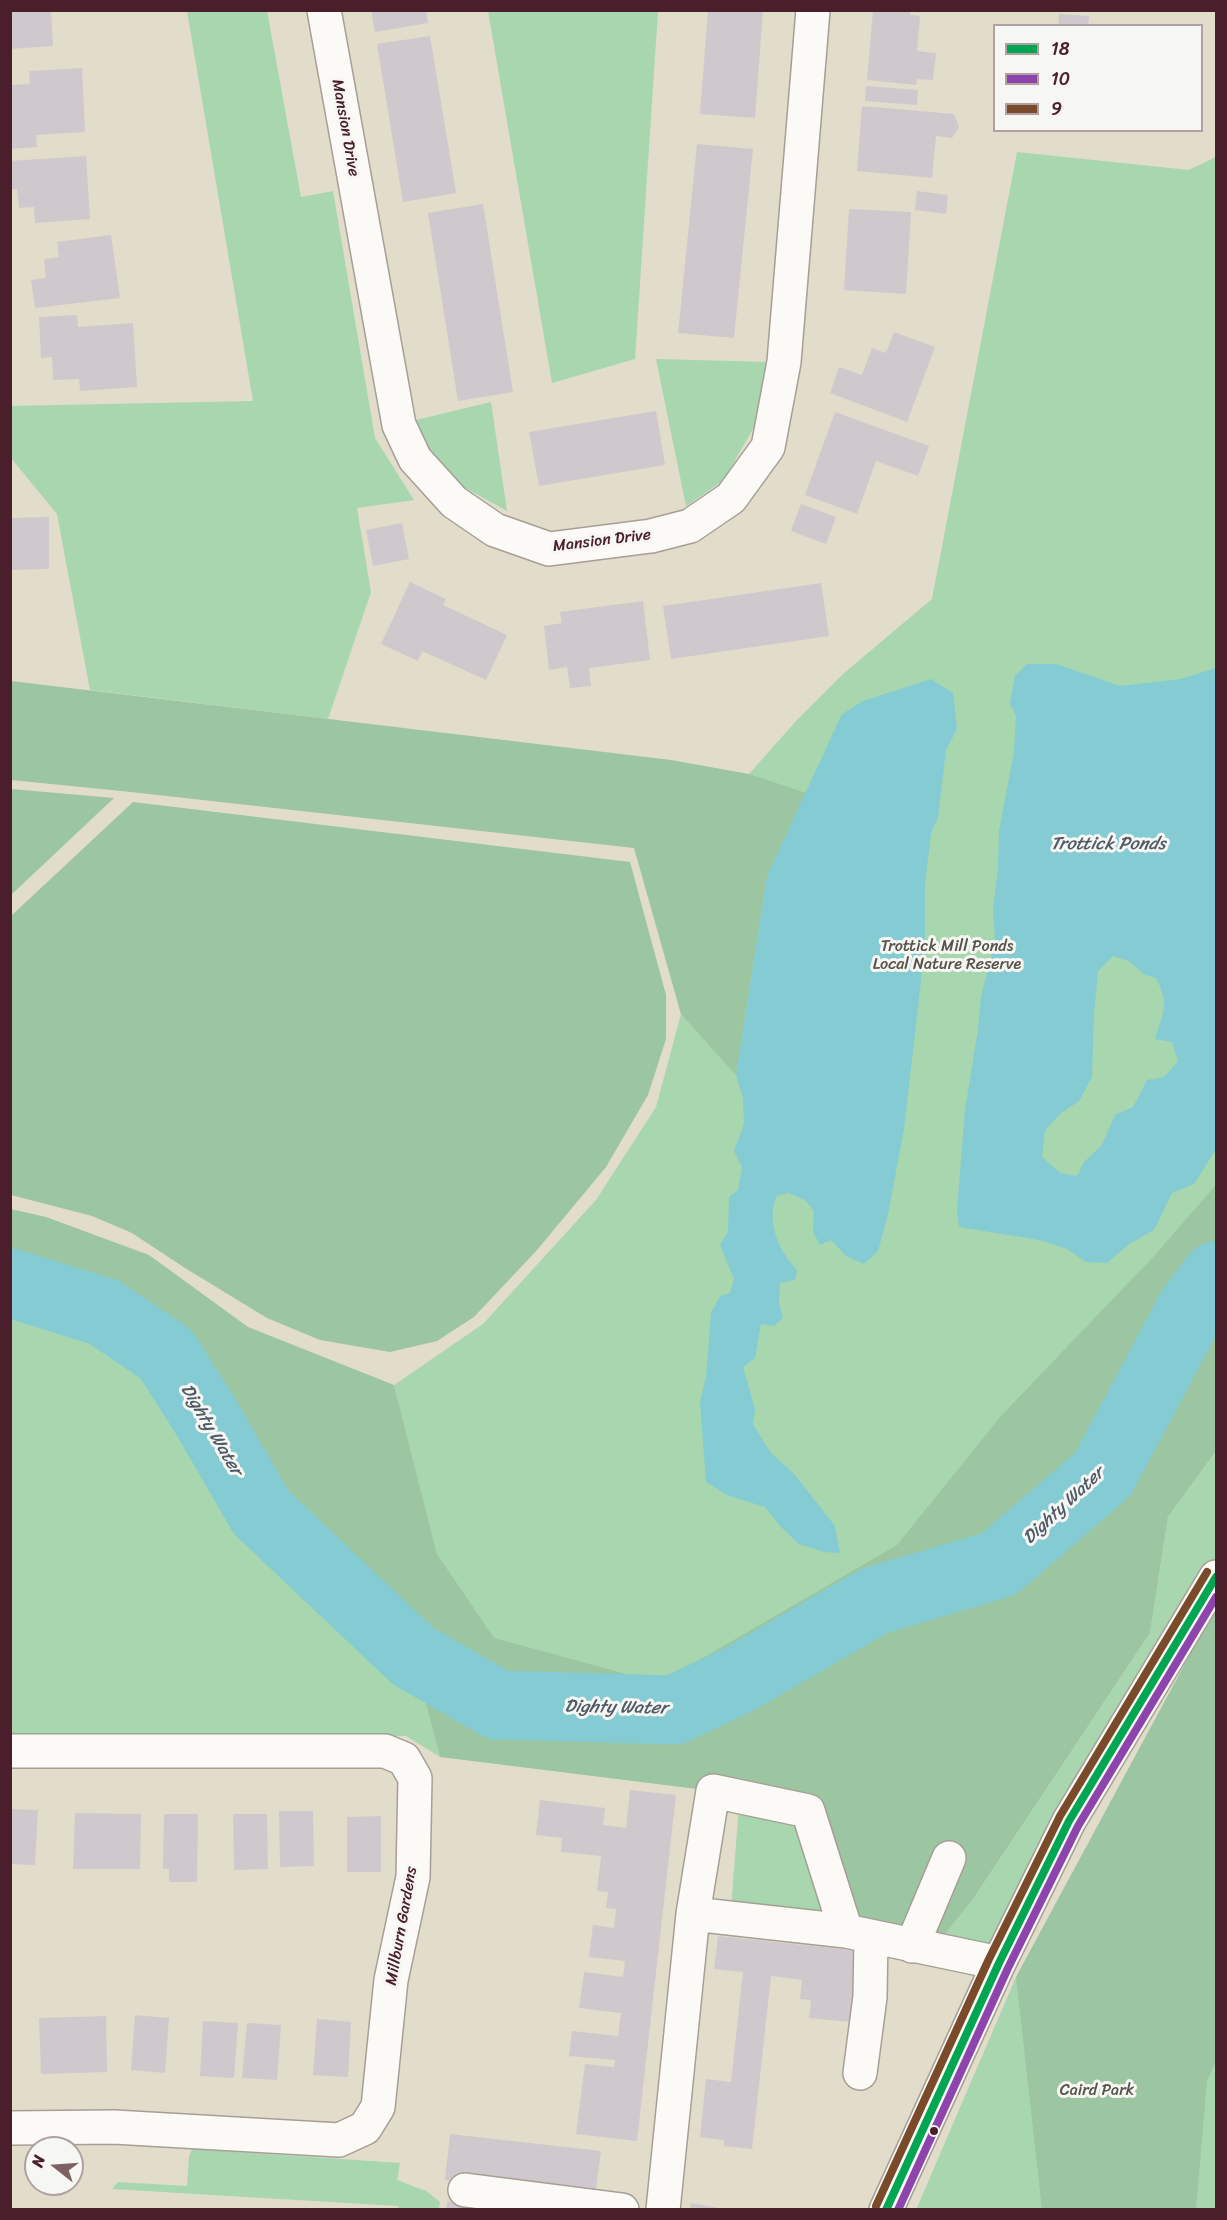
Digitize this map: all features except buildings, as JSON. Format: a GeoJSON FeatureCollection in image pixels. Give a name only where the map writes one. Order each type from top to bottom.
{"type":"FeatureCollection","features":[{"type":"Feature","properties":{"kind":"street","name":"Mansion Drive"},"geometry":{"type":"LineString","coordinates":[[324,10],[399,425],[415,459],[454,502],[495,530],[549,549],[651,536],[690,526],[732,498],[768,447],[784,362],[813,10]]}},
{"type":"Feature","properties":{"kind":"street"},"geometry":{"type":"LineString","coordinates":[[886,2210],[999,1963],[1069,1821],[1216,1577]]}},
{"type":"Feature","properties":{"kind":"street","name":"Millburn Gardens"},"geometry":{"type":"LineString","coordinates":[[10,1751],[386,1751],[404,1759],[415,1778],[413,1877],[391,1980],[378,2107],[365,2128],[339,2140],[114,2127],[10,2128]]}},
{"type":"Feature","properties":{"kind":"street"},"geometry":{"type":"LineString","coordinates":[[663,2210],[693,1914],[713,1791],[808,1811],[859,1934],[870,1997],[860,2073]]}},
{"type":"Feature","properties":{"kind":"street"},"geometry":{"type":"LineString","coordinates":[[912,1946],[949,1858]]}},
{"type":"Feature","properties":{"kind":"street"},"geometry":{"type":"LineString","coordinates":[[693,1914],[859,1934],[999,1963]]}},
{"type":"Feature","properties":{"kind":"street"},"geometry":{"type":"LineString","coordinates":[[465,2190],[622,2210]]}},
{"type":"Feature","properties":{"kind":"green space"},"geometry":{"type":"Polygon","coordinates":[[[187,11],[267,11],[301,197],[333,191],[375,438],[414,500],[357,508],[371,592],[328,719],[90,690],[57,514],[11,458],[11,406],[253,401],[187,11]]]}},
{"type":"Feature","properties":{"kind":"green space"},"geometry":{"type":"Polygon","coordinates":[[[488,11],[658,11],[635,359],[552,383],[488,11]]]}},
{"type":"Feature","properties":{"kind":"green space","name":"Trottick Mill Ponds Local Nature Reserve"},"geometry":{"type":"Polygon","coordinates":[[[1017,152],[1189,170],[1216,157],[1216,1366],[843,1737],[649,1680],[494,1639],[437,1555],[394,1385],[483,1324],[596,1200],[656,1107],[681,1014],[635,848],[749,774],[797,720],[843,674],[932,599],[1017,152]]]}},
{"type":"Feature","properties":{"kind":"green space"},"geometry":{"type":"Polygon","coordinates":[[[656,359],[769,362],[754,427],[724,480],[686,506],[656,359]]]}},
{"type":"Feature","properties":{"kind":"green space"},"geometry":{"type":"Polygon","coordinates":[[[491,402],[507,511],[462,486],[429,454],[412,421],[491,402]]]}},
{"type":"Feature","properties":{"kind":"green space"},"geometry":{"type":"Polygon","coordinates":[[[11,681],[671,760],[749,774],[806,793],[767,876],[736,1075],[681,1014],[634,848],[11,780],[11,681]]]}},
{"type":"Feature","properties":{"kind":"green space"},"geometry":{"type":"Polygon","coordinates":[[[10,789],[114,798],[11,895],[10,789]]]}},
{"type":"Feature","properties":{"kind":"green space"},"geometry":{"type":"Polygon","coordinates":[[[133,802],[630,862],[666,995],[666,1039],[648,1095],[606,1167],[537,1250],[474,1317],[437,1341],[390,1352],[320,1340],[267,1318],[132,1233],[92,1216],[11,1195],[11,916],[133,802]]]}},
{"type":"Feature","properties":{"kind":"green space"},"geometry":{"type":"Polygon","coordinates":[[[1216,1185],[1216,1451],[1168,1517],[1150,1633],[971,1902],[932,1950],[846,1931],[808,1811],[713,1791],[440,1757],[413,1656],[261,1512],[206,1417],[166,1354],[104,1312],[11,1283],[11,1209],[46,1217],[149,1255],[248,1327],[394,1385],[437,1554],[494,1638],[660,1683],[897,1545],[1001,1416],[1154,1256],[1216,1185]]]}},
{"type":"Feature","properties":{"kind":"green space"},"geometry":{"type":"Polygon","coordinates":[[[11,1283],[104,1312],[166,1354],[206,1417],[345,1590],[413,1656],[440,1757],[406,1736],[11,1734],[11,1283]]]}},
{"type":"Feature","properties":{"kind":"green space"},"geometry":{"type":"Polygon","coordinates":[[[1216,1451],[1216,1577],[999,1963],[932,1950],[971,1902],[1150,1633],[1168,1517],[1216,1451]]]}},
{"type":"Feature","properties":{"kind":"green space","name":"Caird Park"},"geometry":{"type":"Polygon","coordinates":[[[1216,1606],[1216,2061],[1207,2081],[1196,2209],[1042,2209],[1016,1977],[1216,1606]]]}},
{"type":"Feature","properties":{"kind":"green space","name":"Caird Park"},"geometry":{"type":"Polygon","coordinates":[[[1216,1618],[1216,2209],[916,2210],[1016,1977],[1216,1618]]]}},
{"type":"Feature","properties":{"kind":"green space"},"geometry":{"type":"Polygon","coordinates":[[[739,1805],[794,1814],[830,1921],[731,1909],[739,1805]]]}},
{"type":"Feature","properties":{"kind":"green space"},"geometry":{"type":"Polygon","coordinates":[[[192,2149],[400,2163],[397,2180],[426,2191],[440,2202],[439,2209],[398,2209],[398,2206],[112,2189],[118,2182],[187,2186],[189,2157],[192,2149]]]}},
{"type":"Feature","properties":{"kind":"water","name":"Trottick Ponds"},"geometry":{"type":"Polygon","coordinates":[[[1027,664],[1056,664],[1120,686],[1181,679],[1216,668],[1216,1149],[1194,1184],[1172,1193],[1154,1230],[1129,1244],[1107,1263],[1086,1262],[1067,1249],[1039,1240],[959,1227],[957,1210],[965,1110],[981,997],[995,941],[993,911],[999,831],[1014,752],[1016,716],[1010,703],[1015,676],[1027,664]],[[1113,956],[1098,971],[1092,1077],[1079,1101],[1060,1114],[1045,1130],[1042,1157],[1060,1173],[1077,1176],[1084,1162],[1102,1145],[1115,1115],[1133,1107],[1147,1080],[1164,1077],[1178,1062],[1172,1042],[1155,1039],[1164,1008],[1163,995],[1156,978],[1145,975],[1129,961],[1113,956]]]}},
{"type":"Feature","properties":{"kind":"water"},"geometry":{"type":"Polygon","coordinates":[[[931,679],[953,693],[957,729],[946,750],[938,817],[931,833],[925,884],[925,946],[904,1129],[888,1214],[878,1251],[864,1264],[846,1256],[831,1240],[820,1245],[813,1232],[814,1211],[805,1200],[788,1193],[777,1196],[773,1225],[780,1245],[790,1263],[797,1270],[795,1280],[780,1283],[779,1303],[783,1318],[774,1326],[761,1324],[755,1358],[743,1367],[755,1409],[753,1424],[770,1452],[795,1475],[835,1526],[840,1553],[824,1552],[799,1544],[765,1507],[727,1495],[706,1482],[700,1402],[706,1377],[711,1313],[720,1296],[730,1293],[734,1279],[720,1245],[728,1232],[729,1197],[738,1190],[742,1167],[734,1151],[744,1124],[743,1099],[736,1075],[767,876],[842,714],[863,701],[931,679]]]}},
{"type":"Feature","properties":{"kind":"waterway","name":"Dighty Water"},"geometry":{"type":"LineString","coordinates":[[10,1283],[104,1312],[166,1354],[206,1417],[261,1512],[413,1656],[498,1705],[674,1710],[738,1680],[874,1601],[999,1564],[1103,1474],[1191,1309],[1216,1276]]}},
{"type":"Feature","properties":{"kind":"transit line","name":"9"},"geometry":{"type":"LineString","coordinates":[[876,2206],[989,1959],[1060,1816],[1207,1572]]}},
{"type":"Feature","properties":{"kind":"transit line","name":"18"},"geometry":{"type":"LineString","coordinates":[[886,2210],[999,1963],[1069,1821],[1216,1577]]}},
{"type":"Feature","properties":{"kind":"transit line","name":"10"},"geometry":{"type":"LineString","coordinates":[[898,2210],[1008,1968],[1078,1826],[1216,1597]]}}]}
